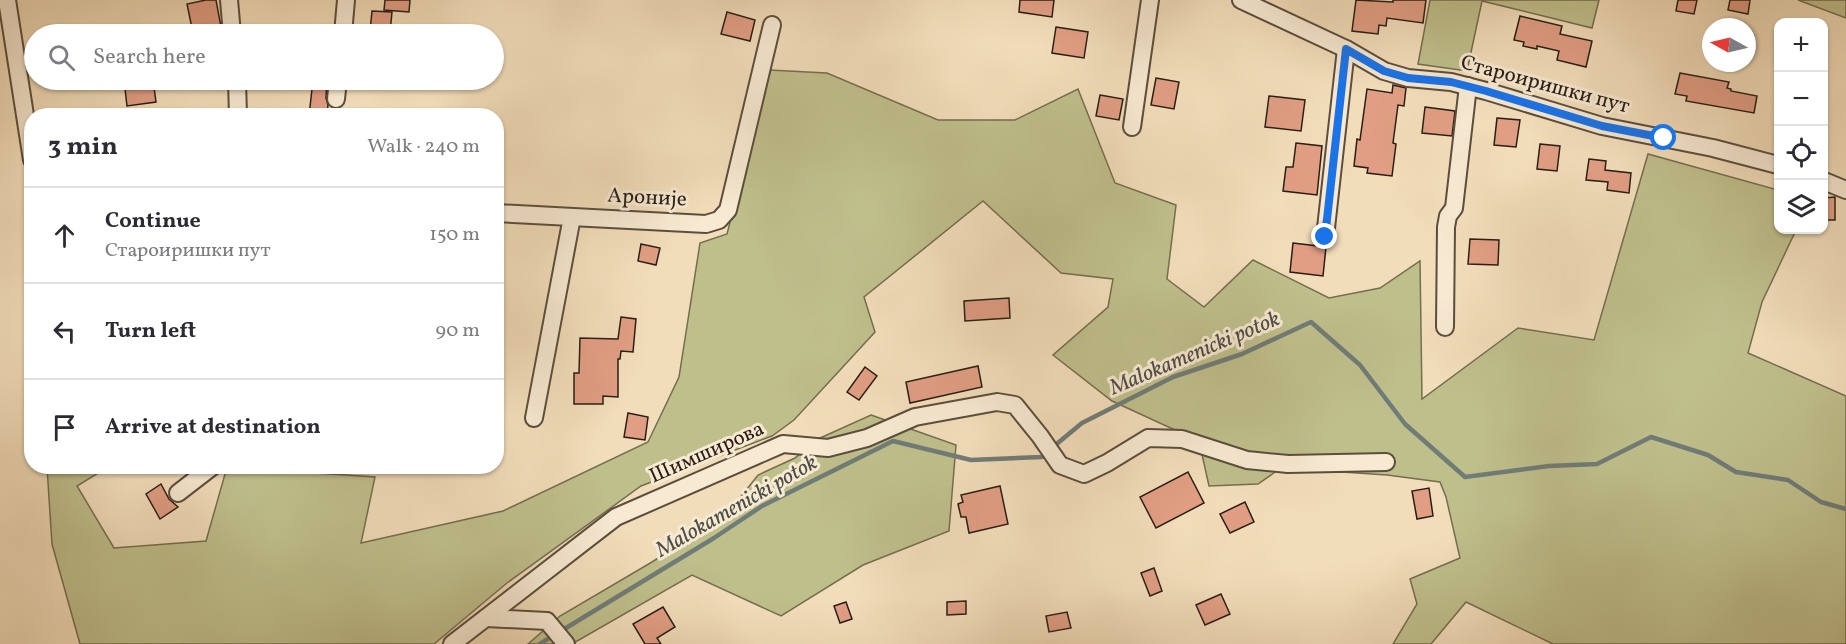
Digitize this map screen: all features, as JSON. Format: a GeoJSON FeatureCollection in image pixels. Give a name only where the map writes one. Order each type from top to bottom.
{"type":"FeatureCollection","features":[{"type":"Feature","properties":{"kind":"street"},"geometry":{"type":"LineString","coordinates":[[7,0],[24,109]]}},
{"type":"Feature","properties":{"kind":"street"},"geometry":{"type":"LineString","coordinates":[[229,0],[231,24]]}},
{"type":"Feature","properties":{"kind":"street"},"geometry":{"type":"LineString","coordinates":[[343,24],[346,0]]}},
{"type":"Feature","properties":{"kind":"street"},"geometry":{"type":"LineString","coordinates":[[1132,127],[1150,0]]}},
{"type":"Feature","properties":{"kind":"street","name":"Староиришки пут"},"geometry":{"type":"LineString","coordinates":[[1241,0],[1346,49],[1364,61],[1392,74],[1408,78],[1451,82],[1602,126],[1713,148],[1774,163]]}},
{"type":"Feature","properties":{"kind":"street","name":"Ароније"},"geometry":{"type":"LineString","coordinates":[[572,217],[705,224],[719,220],[726,214],[772,25]]}},
{"type":"Feature","properties":{"kind":"street"},"geometry":{"type":"LineString","coordinates":[[1325,237],[1346,49]]}},
{"type":"Feature","properties":{"kind":"street"},"geometry":{"type":"LineString","coordinates":[[1445,327],[1446,226],[1448,216],[1454,208],[1468,86]]}},
{"type":"Feature","properties":{"kind":"street"},"geometry":{"type":"LineString","coordinates":[[237,90],[238,108]]}},
{"type":"Feature","properties":{"kind":"street"},"geometry":{"type":"LineString","coordinates":[[336,99],[337,90]]}},
{"type":"Feature","properties":{"kind":"street"},"geometry":{"type":"LineString","coordinates":[[1828,183],[1846,190]]}},
{"type":"Feature","properties":{"kind":"street"},"geometry":{"type":"LineString","coordinates":[[504,213],[572,217],[534,418]]}},
{"type":"Feature","properties":{"kind":"street","name":"Шимширова"},"geometry":{"type":"LineString","coordinates":[[452,644],[616,518],[783,444],[828,448],[867,438],[915,417],[997,402],[1015,405],[1060,465],[1084,474],[1148,438],[1182,439],[1247,460],[1278,463],[1386,462]]}},
{"type":"Feature","properties":{"kind":"street"},"geometry":{"type":"LineString","coordinates":[[178,493],[203,474]]}},
{"type":"Feature","properties":{"kind":"street"},"geometry":{"type":"LineString","coordinates":[[486,618],[547,621],[565,641]]}},
{"type":"Feature","properties":{"kind":"green space"},"geometry":{"type":"Polygon","coordinates":[[[1430,0],[1599,0],[1592,28],[1482,1],[1467,71],[1418,64],[1430,0]]]}},
{"type":"Feature","properties":{"kind":"green space"},"geometry":{"type":"Polygon","coordinates":[[[1798,0],[1846,0],[1846,18],[1798,0]]]}},
{"type":"Feature","properties":{"kind":"green space"},"geometry":{"type":"Polygon","coordinates":[[[769,70],[827,73],[938,120],[1015,120],[1078,89],[1115,183],[1176,205],[1167,279],[1204,307],[1253,260],[1329,298],[1380,288],[1420,261],[1422,399],[1518,328],[1594,340],[1648,154],[1774,189],[1774,234],[1794,234],[1762,302],[1748,353],[1846,396],[1846,644],[1553,644],[1466,602],[1431,644],[1393,644],[1417,604],[1410,579],[1460,558],[1446,497],[1440,482],[1387,475],[1281,468],[1258,484],[1209,486],[1199,441],[1112,401],[1053,355],[1108,307],[1113,279],[1061,273],[983,201],[864,297],[875,332],[794,420],[772,436],[641,486],[507,583],[434,644],[80,644],[52,544],[47,474],[97,474],[77,486],[114,548],[206,541],[225,474],[331,474],[375,477],[361,543],[503,511],[648,442],[679,377],[700,243],[727,234],[769,70]]]}},
{"type":"Feature","properties":{"kind":"green space"},"geometry":{"type":"Polygon","coordinates":[[[871,415],[956,445],[949,531],[863,565],[781,616],[692,575],[572,644],[528,644],[560,616],[652,562],[727,514],[758,475],[795,458],[818,439],[871,415]]]}},
{"type":"Feature","properties":{"kind":"building"},"geometry":{"type":"Polygon","coordinates":[[[216,0],[220,24],[191,24],[187,4],[216,0]]]}},
{"type":"Feature","properties":{"kind":"building"},"geometry":{"type":"Polygon","coordinates":[[[385,0],[410,0],[409,12],[384,10],[385,0]]]}},
{"type":"Feature","properties":{"kind":"building"},"geometry":{"type":"Polygon","coordinates":[[[1020,0],[1054,0],[1052,17],[1019,12],[1020,0]]]}},
{"type":"Feature","properties":{"kind":"building"},"geometry":{"type":"Polygon","coordinates":[[[1356,0],[1393,2],[1393,0],[1426,0],[1423,23],[1387,18],[1386,26],[1379,25],[1378,34],[1352,31],[1356,0]]]}},
{"type":"Feature","properties":{"kind":"building"},"geometry":{"type":"Polygon","coordinates":[[[1678,0],[1697,0],[1694,14],[1676,11],[1678,0]]]}},
{"type":"Feature","properties":{"kind":"building"},"geometry":{"type":"Polygon","coordinates":[[[1730,0],[1750,0],[1748,14],[1728,10],[1730,0]]]}},
{"type":"Feature","properties":{"kind":"building"},"geometry":{"type":"Polygon","coordinates":[[[372,11],[392,12],[391,24],[371,24],[372,11]]]}},
{"type":"Feature","properties":{"kind":"building"},"geometry":{"type":"Polygon","coordinates":[[[727,12],[755,20],[750,41],[721,34],[727,12]]]}},
{"type":"Feature","properties":{"kind":"building"},"geometry":{"type":"Polygon","coordinates":[[[1520,16],[1562,26],[1560,34],[1592,41],[1586,67],[1557,60],[1559,51],[1537,46],[1537,49],[1523,46],[1524,42],[1514,40],[1520,16]]]}},
{"type":"Feature","properties":{"kind":"building"},"geometry":{"type":"Polygon","coordinates":[[[1056,27],[1088,32],[1084,58],[1052,53],[1056,27]]]}},
{"type":"Feature","properties":{"kind":"building"},"geometry":{"type":"Polygon","coordinates":[[[1680,73],[1729,82],[1727,88],[1731,91],[1757,96],[1754,113],[1686,101],[1687,96],[1675,94],[1680,73]]]}},
{"type":"Feature","properties":{"kind":"building"},"geometry":{"type":"Polygon","coordinates":[[[1156,78],[1179,82],[1174,109],[1151,105],[1156,78]]]}},
{"type":"Feature","properties":{"kind":"building"},"geometry":{"type":"Polygon","coordinates":[[[1393,85],[1406,88],[1404,106],[1398,105],[1392,176],[1367,173],[1368,168],[1354,166],[1367,89],[1392,93],[1393,85]]]}},
{"type":"Feature","properties":{"kind":"building"},"geometry":{"type":"Polygon","coordinates":[[[125,90],[154,90],[156,102],[127,106],[125,90]]]}},
{"type":"Feature","properties":{"kind":"building"},"geometry":{"type":"Polygon","coordinates":[[[312,90],[326,90],[328,108],[310,108],[312,90]]]}},
{"type":"Feature","properties":{"kind":"building"},"geometry":{"type":"Polygon","coordinates":[[[1100,95],[1123,99],[1119,120],[1096,116],[1100,95]]]}},
{"type":"Feature","properties":{"kind":"building"},"geometry":{"type":"Polygon","coordinates":[[[1269,96],[1305,100],[1301,131],[1265,127],[1269,96]]]}},
{"type":"Feature","properties":{"kind":"building"},"geometry":{"type":"Polygon","coordinates":[[[1425,107],[1455,111],[1452,136],[1422,133],[1425,107]]]}},
{"type":"Feature","properties":{"kind":"building"},"geometry":{"type":"Polygon","coordinates":[[[1497,118],[1520,120],[1516,147],[1494,145],[1497,118]]]}},
{"type":"Feature","properties":{"kind":"building"},"geometry":{"type":"Polygon","coordinates":[[[1296,143],[1322,146],[1317,195],[1283,191],[1286,167],[1293,167],[1296,143]]]}},
{"type":"Feature","properties":{"kind":"building"},"geometry":{"type":"Polygon","coordinates":[[[1540,144],[1560,146],[1557,171],[1537,169],[1540,144]]]}},
{"type":"Feature","properties":{"kind":"building"},"geometry":{"type":"Polygon","coordinates":[[[1589,159],[1606,161],[1605,170],[1631,173],[1629,193],[1607,190],[1608,182],[1586,180],[1589,159]]]}},
{"type":"Feature","properties":{"kind":"building"},"geometry":{"type":"Polygon","coordinates":[[[1835,197],[1835,220],[1828,220],[1828,198],[1835,197]]]}},
{"type":"Feature","properties":{"kind":"building"},"geometry":{"type":"Polygon","coordinates":[[[1470,239],[1499,240],[1498,265],[1468,264],[1470,239]]]}},
{"type":"Feature","properties":{"kind":"building"},"geometry":{"type":"Polygon","coordinates":[[[1293,243],[1326,247],[1323,276],[1290,272],[1293,243]]]}},
{"type":"Feature","properties":{"kind":"building"},"geometry":{"type":"Polygon","coordinates":[[[641,244],[660,248],[656,265],[638,261],[641,244]]]}},
{"type":"Feature","properties":{"kind":"building"},"geometry":{"type":"Polygon","coordinates":[[[1009,298],[1010,318],[965,321],[964,301],[1009,298]]]}},
{"type":"Feature","properties":{"kind":"building"},"geometry":{"type":"Polygon","coordinates":[[[621,317],[636,319],[633,352],[621,351],[620,359],[618,359],[618,397],[603,396],[603,404],[574,404],[574,373],[579,373],[580,338],[618,339],[621,317]]]}},
{"type":"Feature","properties":{"kind":"building"},"geometry":{"type":"Polygon","coordinates":[[[978,366],[982,387],[910,403],[906,382],[978,366]]]}},
{"type":"Feature","properties":{"kind":"building"},"geometry":{"type":"Polygon","coordinates":[[[865,367],[877,376],[859,400],[847,392],[865,367]]]}},
{"type":"Feature","properties":{"kind":"building"},"geometry":{"type":"Polygon","coordinates":[[[628,413],[648,417],[645,440],[624,437],[628,413]]]}},
{"type":"Feature","properties":{"kind":"building"},"geometry":{"type":"Polygon","coordinates":[[[1188,472],[1204,503],[1156,528],[1140,497],[1188,472]]]}},
{"type":"Feature","properties":{"kind":"building"},"geometry":{"type":"Polygon","coordinates":[[[161,484],[169,499],[178,507],[160,519],[146,494],[161,484]]]}},
{"type":"Feature","properties":{"kind":"building"},"geometry":{"type":"Polygon","coordinates":[[[1000,486],[1008,524],[969,533],[966,517],[961,517],[958,504],[963,502],[961,495],[1000,486]]]}},
{"type":"Feature","properties":{"kind":"building"},"geometry":{"type":"Polygon","coordinates":[[[1429,488],[1433,516],[1417,519],[1412,491],[1429,488]]]}},
{"type":"Feature","properties":{"kind":"building"},"geometry":{"type":"Polygon","coordinates":[[[1245,502],[1254,522],[1230,533],[1220,514],[1245,502]]]}},
{"type":"Feature","properties":{"kind":"building"},"geometry":{"type":"Polygon","coordinates":[[[1154,568],[1162,591],[1150,596],[1141,573],[1154,568]]]}},
{"type":"Feature","properties":{"kind":"building"},"geometry":{"type":"Polygon","coordinates":[[[1221,594],[1230,614],[1205,625],[1196,605],[1221,594]]]}},
{"type":"Feature","properties":{"kind":"building"},"geometry":{"type":"Polygon","coordinates":[[[966,601],[966,614],[947,615],[947,602],[966,601]]]}},
{"type":"Feature","properties":{"kind":"building"},"geometry":{"type":"Polygon","coordinates":[[[846,602],[852,619],[840,623],[834,606],[846,602]]]}},
{"type":"Feature","properties":{"kind":"building"},"geometry":{"type":"Polygon","coordinates":[[[663,607],[675,627],[657,638],[661,644],[645,644],[633,624],[663,607]]]}},
{"type":"Feature","properties":{"kind":"building"},"geometry":{"type":"Polygon","coordinates":[[[1067,612],[1071,628],[1049,632],[1046,616],[1067,612]]]}},
{"type":"Feature","properties":{"kind":"waterway","name":"Malokamenicki potok"},"geometry":{"type":"LineString","coordinates":[[1053,447],[1082,423],[1173,377],[1242,354],[1311,322],[1360,365],[1405,424],[1465,477],[1549,466],[1597,464],[1651,437],[1708,455],[1736,472],[1788,480],[1821,502],[1846,509]]}},
{"type":"Feature","properties":{"kind":"waterway","name":"Malokamenicki potok"},"geometry":{"type":"LineString","coordinates":[[561,631],[714,538],[762,506],[893,441],[971,460],[1042,457],[1047,453]]}},
{"type":"Feature","properties":{"kind":"waterway","name":"Malokamenicki potok"},"geometry":{"type":"LineString","coordinates":[[540,644],[554,635]]}},
{"type":"Feature","properties":{"kind":"route"},"geometry":{"type":"LineString","coordinates":[[1325,237],[1346,49],[1384,71],[1408,78],[1451,82],[1602,126],[1664,138]]}}]}
